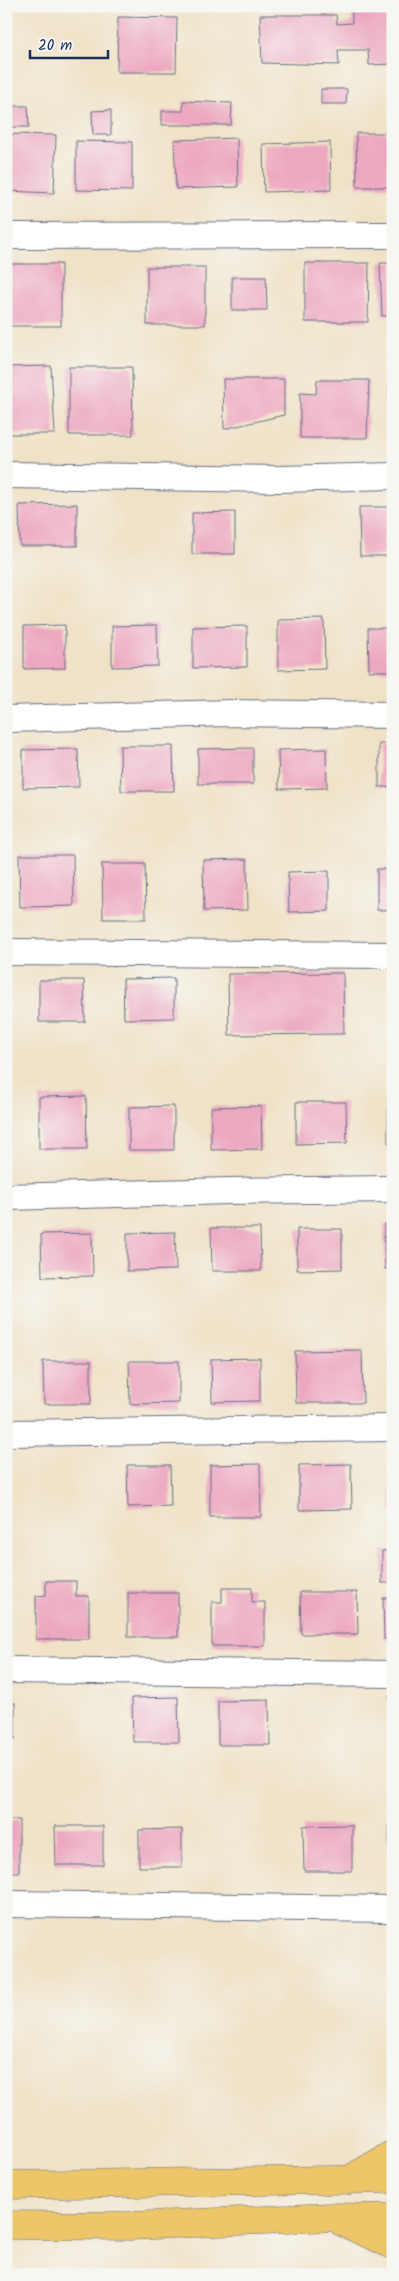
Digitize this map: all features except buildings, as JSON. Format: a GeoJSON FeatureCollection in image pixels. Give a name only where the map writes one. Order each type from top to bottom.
{"type":"FeatureCollection","features":[{"type":"Feature","properties":{"kind":"main road"},"geometry":{"type":"LineString","coordinates":[[349,2180],[393,2154]]}},
{"type":"Feature","properties":{"kind":"main road"},"geometry":{"type":"LineString","coordinates":[[6,2185],[393,2180]]}},
{"type":"Feature","properties":{"kind":"main road"},"geometry":{"type":"LineString","coordinates":[[331,2217],[393,2245]]}},
{"type":"Feature","properties":{"kind":"main road"},"geometry":{"type":"LineString","coordinates":[[6,2225],[169,2225],[331,2217],[393,2218]]}},
{"type":"Feature","properties":{"kind":"street"},"geometry":{"type":"LineString","coordinates":[[6,236],[393,235]]}},
{"type":"Feature","properties":{"kind":"street"},"geometry":{"type":"LineString","coordinates":[[6,475],[279,479],[393,476]]}},
{"type":"Feature","properties":{"kind":"street"},"geometry":{"type":"LineString","coordinates":[[6,719],[231,713],[393,715]]}},
{"type":"Feature","properties":{"kind":"street"},"geometry":{"type":"LineString","coordinates":[[6,952],[393,955]]}},
{"type":"Feature","properties":{"kind":"street"},"geometry":{"type":"LineString","coordinates":[[6,1197],[221,1191],[393,1189]]}},
{"type":"Feature","properties":{"kind":"street"},"geometry":{"type":"LineString","coordinates":[[6,1433],[393,1428]]}},
{"type":"Feature","properties":{"kind":"street"},"geometry":{"type":"LineString","coordinates":[[6,1670],[393,1674]]}},
{"type":"Feature","properties":{"kind":"street"},"geometry":{"type":"LineString","coordinates":[[6,1904],[393,1909]]}}]}
